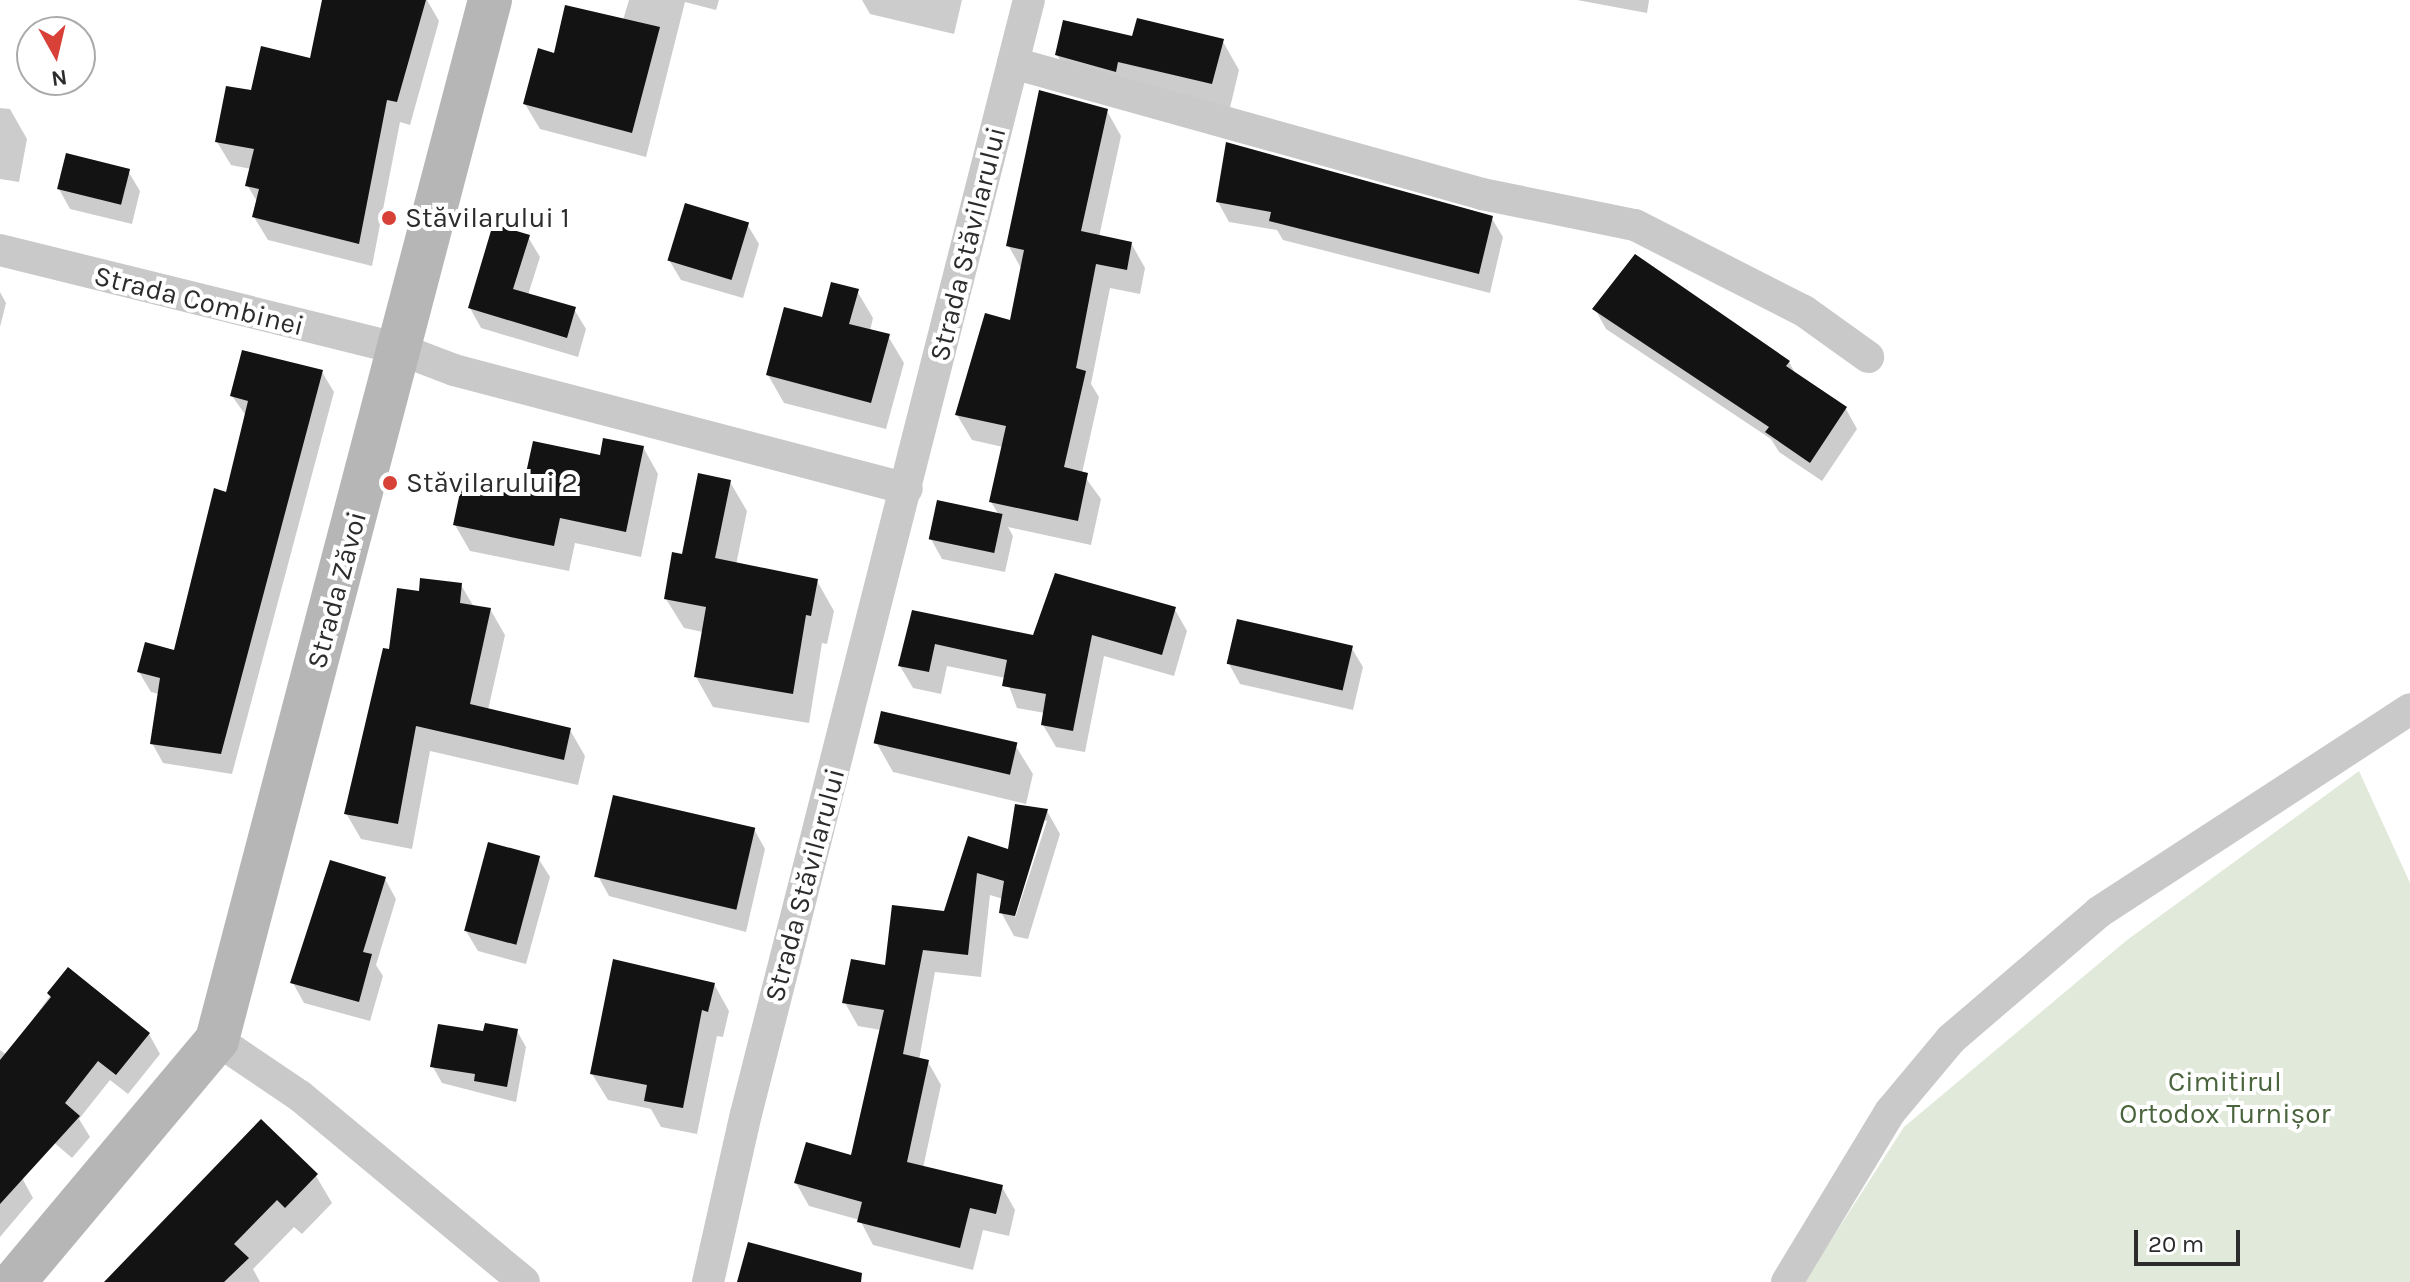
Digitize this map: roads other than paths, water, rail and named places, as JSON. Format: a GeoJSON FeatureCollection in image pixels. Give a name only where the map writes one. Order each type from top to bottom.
{"type":"FeatureCollection","features":[{"type":"Feature","properties":{"kind":"street","name":"Strada Zăvoi"},"geometry":{"type":"LineString","coordinates":[[217,1040],[490,0]]}},
{"type":"Feature","properties":{"kind":"street","name":"Strada Stăvilarului"},"geometry":{"type":"LineString","coordinates":[[708,1282],[746,1114],[1029,0]]}},
{"type":"Feature","properties":{"kind":"street"},"geometry":{"type":"LineString","coordinates":[[1013,63],[1482,194],[1635,225],[1804,311],[1868,357]]}},
{"type":"Feature","properties":{"kind":"street","name":"Strada Combinei"},"geometry":{"type":"LineString","coordinates":[[0,250],[399,349]]}},
{"type":"Feature","properties":{"kind":"street"},"geometry":{"type":"LineString","coordinates":[[399,349],[454,370],[907,489]]}},
{"type":"Feature","properties":{"kind":"street"},"geometry":{"type":"LineString","coordinates":[[1787,1282],[1890,1112],[1951,1039],[2099,912],[2410,709]]}},
{"type":"Feature","properties":{"kind":"street"},"geometry":{"type":"LineString","coordinates":[[14,1282],[217,1040],[300,1096],[524,1282]]}},
{"type":"Feature","properties":{"kind":"place","name":"Stăvilarului 1"},"geometry":{"type":"Point","coordinates":[389,218]}},
{"type":"Feature","properties":{"kind":"place","name":"Stăvilarului 2"},"geometry":{"type":"Point","coordinates":[390,483]}},
{"type":"Feature","properties":{"kind":"park label","name":"Cimitirul Ortodox Turnișor"},"geometry":{"type":"Point","coordinates":[2225,1098]}}]}
